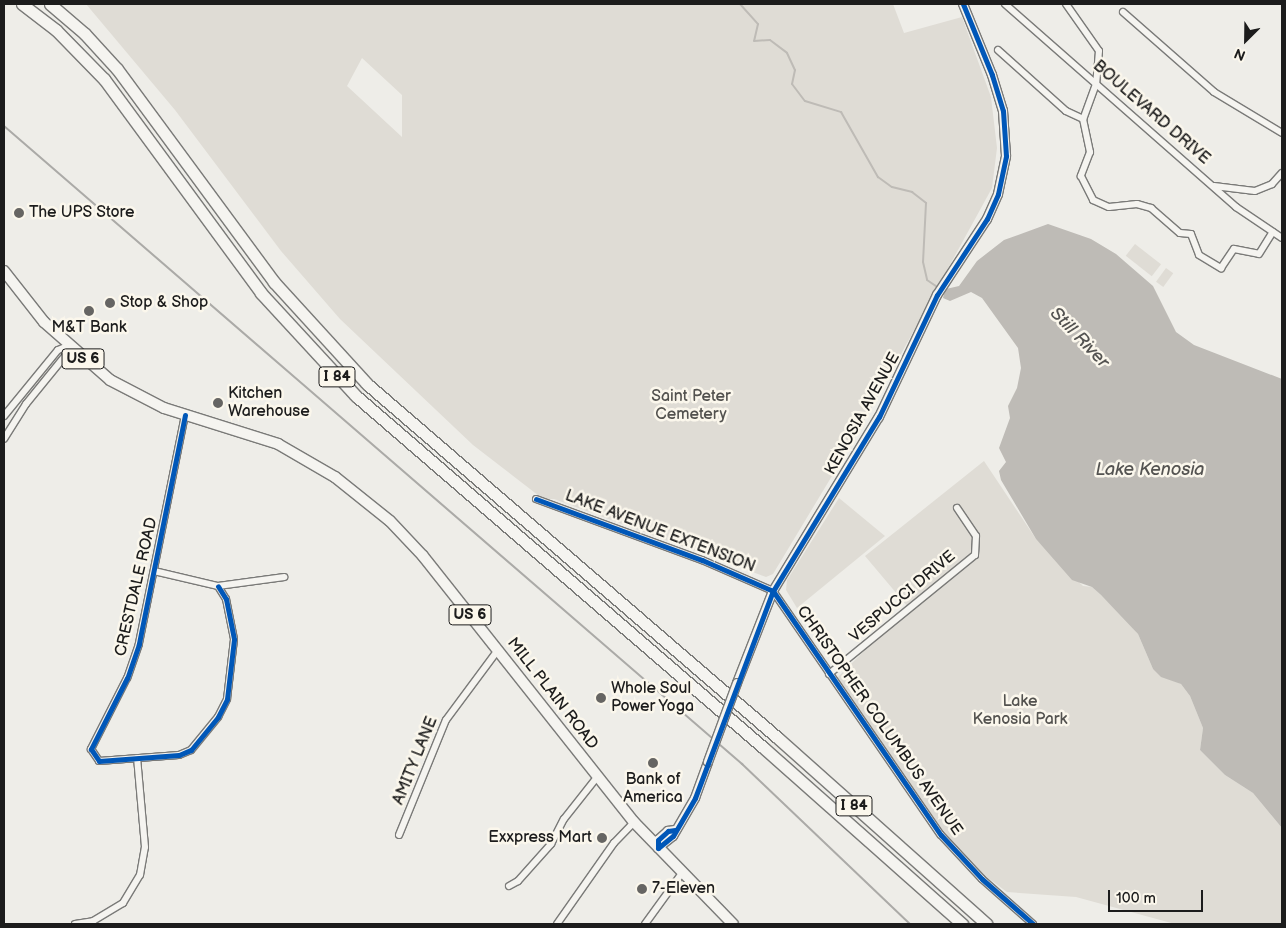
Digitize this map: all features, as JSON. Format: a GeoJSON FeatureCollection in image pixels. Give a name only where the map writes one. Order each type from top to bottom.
{"type":"FeatureCollection","features":[{"type":"Feature","properties":{"kind":"highway","name":"I 84"},"geometry":{"type":"LineString","coordinates":[[22,4],[56,30],[104,79],[261,293],[344,384],[413,448],[744,731],[962,924]]}},
{"type":"Feature","properties":{"kind":"highway","name":"I 84"},"geometry":{"type":"LineString","coordinates":[[50,4],[85,34],[117,69],[268,275],[362,379],[434,444],[779,739],[987,924]]}},
{"type":"Feature","properties":{"kind":"main road","name":"US 6"},"geometry":{"type":"LineString","coordinates":[[4,271],[32,308],[68,346],[124,389],[185,415]]}},
{"type":"Feature","properties":{"kind":"main road","name":"MILL PLAIN ROAD"},"geometry":{"type":"LineString","coordinates":[[185,415],[240,430],[297,454],[372,505],[423,556],[634,822],[733,924]]}},
{"type":"Feature","properties":{"kind":"street","name":"KENOSIA AVENUE"},"geometry":{"type":"LineString","coordinates":[[658,848],[664,847],[695,798],[772,591],[879,417],[937,295],[993,207],[1006,156],[1006,128],[999,94],[963,4]]}},
{"type":"Feature","properties":{"kind":"street","name":"BOULEVARD DRIVE"},"geometry":{"type":"LineString","coordinates":[[1006,4],[1248,217],[1282,238]]}},
{"type":"Feature","properties":{"kind":"street"},"geometry":{"type":"LineString","coordinates":[[1066,4],[1100,51],[1096,84],[1083,119],[1090,152],[1081,180],[1088,195],[1100,205],[1137,204],[1151,208],[1180,234],[1191,234],[1199,255],[1221,268],[1234,249],[1259,254],[1272,232]]}},
{"type":"Feature","properties":{"kind":"street"},"geometry":{"type":"LineString","coordinates":[[1123,12],[1214,92],[1282,133]]}},
{"type":"Feature","properties":{"kind":"street"},"geometry":{"type":"LineString","coordinates":[[998,50],[1066,111],[1083,119]]}},
{"type":"Feature","properties":{"kind":"street"},"geometry":{"type":"LineString","coordinates":[[1213,186],[1255,191],[1272,184],[1282,173]]}},
{"type":"Feature","properties":{"kind":"street"},"geometry":{"type":"LineString","coordinates":[[4,416],[45,364],[58,350],[68,346]]}},
{"type":"Feature","properties":{"kind":"street"},"geometry":{"type":"LineString","coordinates":[[4,439],[26,404],[65,356],[68,346]]}},
{"type":"Feature","properties":{"kind":"street","name":"CRESTDALE ROAD"},"geometry":{"type":"LineString","coordinates":[[137,758],[99,761],[93,756],[91,750],[134,660],[185,415]]}},
{"type":"Feature","properties":{"kind":"street","name":"LAKE AVENUE EXTENSION"},"geometry":{"type":"LineString","coordinates":[[536,499],[702,560],[772,591]]}},
{"type":"Feature","properties":{"kind":"street","name":"VESPUCCI DRIVE"},"geometry":{"type":"LineString","coordinates":[[829,674],[975,555],[976,536],[957,508]]}},
{"type":"Feature","properties":{"kind":"street"},"geometry":{"type":"LineString","coordinates":[[154,571],[218,586],[284,577]]}},
{"type":"Feature","properties":{"kind":"street"},"geometry":{"type":"LineString","coordinates":[[75,924],[93,921],[123,903],[140,875],[145,846],[137,758],[179,755],[191,750],[224,708],[234,639],[226,599],[218,586]]}},
{"type":"Feature","properties":{"kind":"street","name":"CHRISTOPHER COLUMBUS AVENUE"},"geometry":{"type":"LineString","coordinates":[[772,591],[940,835],[982,879],[1032,924]]}},
{"type":"Feature","properties":{"kind":"street","name":"AMITY LANE"},"geometry":{"type":"LineString","coordinates":[[399,835],[446,720],[498,650]]}},
{"type":"Feature","properties":{"kind":"street"},"geometry":{"type":"LineString","coordinates":[[509,886],[518,881],[551,844],[564,819],[598,776]]}},
{"type":"Feature","properties":{"kind":"street"},"geometry":{"type":"LineString","coordinates":[[557,924],[614,844],[634,822]]}},
{"type":"Feature","properties":{"kind":"street"},"geometry":{"type":"LineString","coordinates":[[645,924],[682,873]]}},
{"type":"Feature","properties":{"kind":"green space","name":"Saint Peter Cemetery"},"geometry":{"type":"Polygon","coordinates":[[[86,4],[893,4],[904,33],[962,17],[991,97],[997,148],[992,188],[856,436],[773,574],[766,577],[554,499],[543,499],[473,445],[340,319],[281,251],[175,110],[86,4]],[[362,58],[347,86],[402,137],[402,95],[362,58]]]}},
{"type":"Feature","properties":{"kind":"green space"},"geometry":{"type":"Polygon","coordinates":[[[1135,244],[1161,264],[1152,276],[1126,256],[1135,244]]]}},
{"type":"Feature","properties":{"kind":"green space"},"geometry":{"type":"Polygon","coordinates":[[[1166,268],[1173,273],[1163,287],[1156,282],[1166,268]]]}},
{"type":"Feature","properties":{"kind":"green space","name":"Lake Kenosia Park"},"geometry":{"type":"Polygon","coordinates":[[[984,461],[1036,539],[1083,586],[1092,587],[1128,622],[1138,634],[1153,669],[1181,684],[1190,696],[1203,728],[1200,750],[1225,775],[1253,793],[1282,828],[1282,924],[1175,924],[1076,897],[1007,892],[973,867],[934,829],[899,780],[835,680],[908,607],[865,556],[984,461]]]}},
{"type":"Feature","properties":{"kind":"green space"},"geometry":{"type":"Polygon","coordinates":[[[839,498],[885,536],[797,608],[786,590],[787,580],[839,498]]]}},
{"type":"Feature","properties":{"kind":"water","name":"Lake Kenosia"},"geometry":{"type":"Polygon","coordinates":[[[1048,224],[1091,239],[1116,254],[1153,286],[1176,332],[1194,345],[1282,379],[1282,828],[1253,793],[1225,775],[1200,750],[1203,728],[1190,696],[1181,684],[1161,677],[1153,669],[1138,634],[1092,587],[1072,580],[1036,539],[1001,480],[999,471],[1006,462],[999,448],[1010,418],[1008,406],[1017,388],[1021,368],[1018,348],[982,298],[971,292],[950,301],[943,298],[946,289],[959,286],[977,261],[1004,240],[1048,224]]]}},
{"type":"Feature","properties":{"kind":"waterway","name":"Still River"},"geometry":{"type":"LineString","coordinates":[[740,4],[758,24],[754,41],[770,40],[787,53],[795,70],[792,84],[805,101],[841,112],[878,177],[892,187],[912,192],[926,203],[923,262],[927,280],[939,288]]}},
{"type":"Feature","properties":{"kind":"railway"},"geometry":{"type":"LineString","coordinates":[[4,126],[742,764],[910,924]]}},
{"type":"Feature","properties":{"kind":"cycle path"},"geometry":{"type":"LineString","coordinates":[[675,830],[668,831],[658,840],[658,848],[673,836],[695,798],[773,591],[879,417],[937,295],[987,219],[998,194],[1006,156],[1003,111],[992,75],[963,4]]}},
{"type":"Feature","properties":{"kind":"cycle path"},"geometry":{"type":"LineString","coordinates":[[185,415],[139,644],[127,678],[91,749],[99,761],[179,755],[191,750],[218,717],[227,699],[234,639],[226,599],[218,586]]}},
{"type":"Feature","properties":{"kind":"cycle path"},"geometry":{"type":"LineString","coordinates":[[536,499],[702,560],[773,591],[941,835],[982,879],[1033,924]]}},
{"type":"Feature","properties":{"kind":"place","name":"The UPS Store"},"geometry":{"type":"Point","coordinates":[19,213]}},
{"type":"Feature","properties":{"kind":"place","name":"Stop & Shop"},"geometry":{"type":"Point","coordinates":[110,303]}},
{"type":"Feature","properties":{"kind":"place","name":"M&T Bank"},"geometry":{"type":"Point","coordinates":[89,311]}},
{"type":"Feature","properties":{"kind":"place","name":"Kitchen Warehouse"},"geometry":{"type":"Point","coordinates":[218,403]}},
{"type":"Feature","properties":{"kind":"place","name":"Whole Soul Power Yoga"},"geometry":{"type":"Point","coordinates":[601,698]}},
{"type":"Feature","properties":{"kind":"place","name":"Bank of America"},"geometry":{"type":"Point","coordinates":[653,763]}},
{"type":"Feature","properties":{"kind":"place","name":"Exxpress Mart"},"geometry":{"type":"Point","coordinates":[602,838]}},
{"type":"Feature","properties":{"kind":"place","name":"7-Eleven"},"geometry":{"type":"Point","coordinates":[642,889]}}]}
